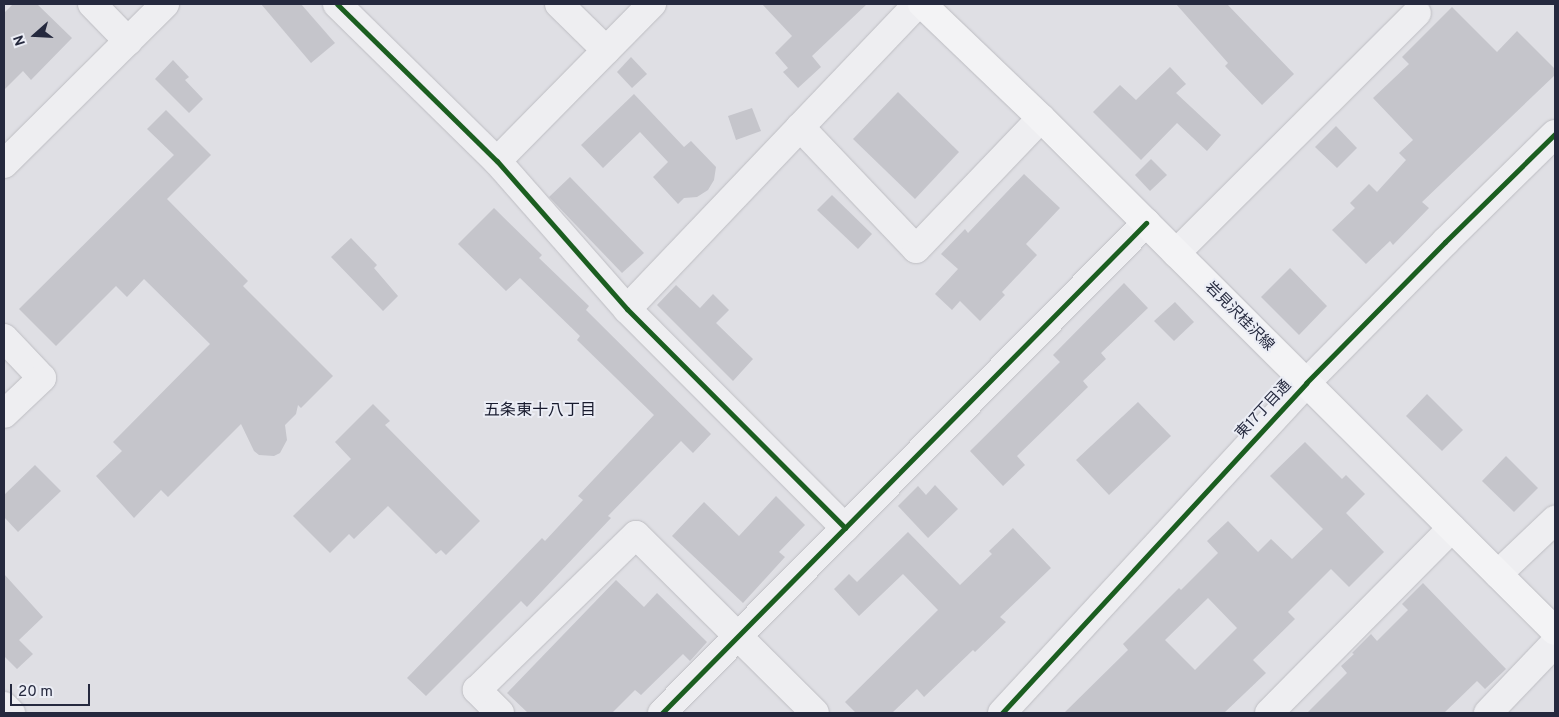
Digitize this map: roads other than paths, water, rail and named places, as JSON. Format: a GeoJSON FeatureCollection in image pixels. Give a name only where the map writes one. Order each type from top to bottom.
{"type":"FeatureCollection","features":[{"type":"Feature","properties":{"kind":"main road","name":"岩見沢桂沢線"},"geometry":{"type":"LineString","coordinates":[[922,4],[1041,118],[1555,631]]}},
{"type":"Feature","properties":{"kind":"street"},"geometry":{"type":"LineString","coordinates":[[92,4],[128,41]]}},
{"type":"Feature","properties":{"kind":"street"},"geometry":{"type":"LineString","coordinates":[[4,164],[165,4]]}},
{"type":"Feature","properties":{"kind":"street"},"geometry":{"type":"LineString","coordinates":[[337,4],[497,161],[628,309],[845,528]]}},
{"type":"Feature","properties":{"kind":"street"},"geometry":{"type":"LineString","coordinates":[[559,4],[606,50]]}},
{"type":"Feature","properties":{"kind":"street"},"geometry":{"type":"LineString","coordinates":[[497,161],[652,4]]}},
{"type":"Feature","properties":{"kind":"street"},"geometry":{"type":"LineString","coordinates":[[628,309],[917,4]]}},
{"type":"Feature","properties":{"kind":"street"},"geometry":{"type":"LineString","coordinates":[[1176,253],[1417,13]]}},
{"type":"Feature","properties":{"kind":"street"},"geometry":{"type":"LineString","coordinates":[[800,127],[916,249],[1041,118]]}},
{"type":"Feature","properties":{"kind":"street","name":"東17丁目通"},"geometry":{"type":"LineString","coordinates":[[1002,713],[1306,383],[1555,134]]}},
{"type":"Feature","properties":{"kind":"street"},"geometry":{"type":"LineString","coordinates":[[662,713],[1146,223]]}},
{"type":"Feature","properties":{"kind":"street"},"geometry":{"type":"LineString","coordinates":[[4,338],[42,378],[4,414]]}},
{"type":"Feature","properties":{"kind":"street"},"geometry":{"type":"LineString","coordinates":[[1498,574],[1555,520]]}},
{"type":"Feature","properties":{"kind":"street"},"geometry":{"type":"LineString","coordinates":[[1269,713],[1452,528]]}},
{"type":"Feature","properties":{"kind":"street"},"geometry":{"type":"LineString","coordinates":[[500,713],[477,690],[636,535],[815,713]]}},
{"type":"Feature","properties":{"kind":"street"},"geometry":{"type":"LineString","coordinates":[[1488,713],[1555,644]]}},
{"type":"Feature","properties":{"kind":"street"},"geometry":{"type":"LineString","coordinates":[[4,706],[11,713]]}},
{"type":"Feature","properties":{"kind":"district","name":"五条東十八丁目"},"geometry":{"type":"Point","coordinates":[540,411]}}]}
